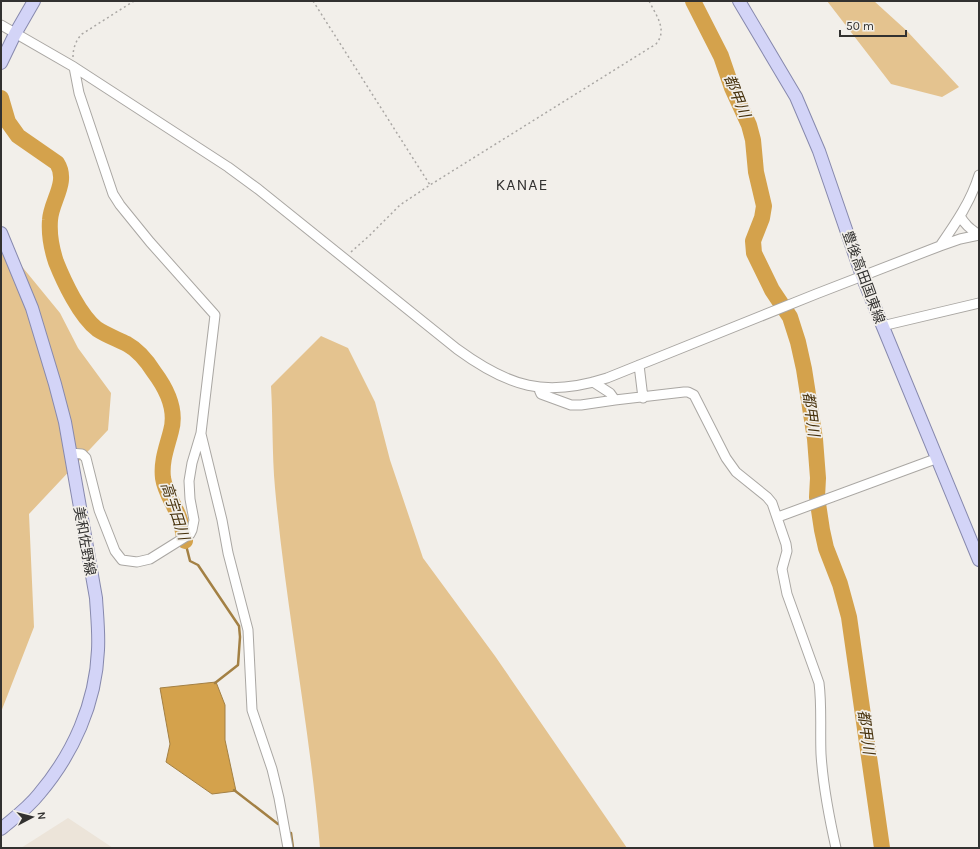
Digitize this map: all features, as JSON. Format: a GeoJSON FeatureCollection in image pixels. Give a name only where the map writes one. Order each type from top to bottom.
{"type":"FeatureCollection","features":[{"type":"Feature","properties":{"kind":"main road"},"geometry":{"type":"LineString","coordinates":[[1,63],[34,1]]}},
{"type":"Feature","properties":{"kind":"main road","name":"豊後高田国東線"},"geometry":{"type":"LineString","coordinates":[[739,1],[796,98],[819,150],[862,276],[979,560]]}},
{"type":"Feature","properties":{"kind":"main road","name":"美和佐野線"},"geometry":{"type":"LineString","coordinates":[[1,233],[32,308],[61,407],[96,598],[98,624],[98,651],[95,678],[89,703],[70,752],[38,795],[20,814],[1,829]]}},
{"type":"Feature","properties":{"kind":"street"},"geometry":{"type":"LineString","coordinates":[[1,25],[74,67],[228,167],[258,189],[473,361],[507,379],[523,384],[538,387],[561,388],[593,382],[940,246],[960,239],[979,235]]}},
{"type":"Feature","properties":{"kind":"street"},"geometry":{"type":"LineString","coordinates":[[70,453],[82,454],[86,458],[99,510],[115,550],[120,558],[131,562],[150,559],[190,534],[194,525],[194,520],[190,499],[189,481],[192,463],[201,433],[215,315],[150,242],[113,194],[79,93],[74,67]]}},
{"type":"Feature","properties":{"kind":"street"},"geometry":{"type":"LineString","coordinates":[[940,246],[960,216],[976,187],[979,175]]}},
{"type":"Feature","properties":{"kind":"street"},"geometry":{"type":"LineString","coordinates":[[960,216],[963,222],[979,235]]}},
{"type":"Feature","properties":{"kind":"street"},"geometry":{"type":"LineString","coordinates":[[882,326],[979,303]]}},
{"type":"Feature","properties":{"kind":"street"},"geometry":{"type":"LineString","coordinates":[[639,365],[642,398]]}},
{"type":"Feature","properties":{"kind":"street"},"geometry":{"type":"LineString","coordinates":[[593,382],[610,394],[615,400]]}},
{"type":"Feature","properties":{"kind":"street"},"geometry":{"type":"LineString","coordinates":[[538,387],[541,394],[571,405],[684,392],[694,394],[726,458],[736,472],[772,503],[786,544],[787,551],[782,569],[788,594],[819,683],[821,695],[820,729],[823,781],[836,848]]}},
{"type":"Feature","properties":{"kind":"street"},"geometry":{"type":"LineString","coordinates":[[201,433],[221,513],[228,553],[248,630],[252,710],[272,769],[288,848]]}},
{"type":"Feature","properties":{"kind":"street"},"geometry":{"type":"LineString","coordinates":[[778,517],[938,458]]}},
{"type":"Feature","properties":{"kind":"path"},"geometry":{"type":"LineString","coordinates":[[74,67],[73,53],[78,38],[134,1]]}},
{"type":"Feature","properties":{"kind":"path"},"geometry":{"type":"LineString","coordinates":[[313,1],[430,185]]}},
{"type":"Feature","properties":{"kind":"path"},"geometry":{"type":"LineString","coordinates":[[344,258],[369,236],[400,205],[656,44],[662,30],[661,24],[649,1]]}},
{"type":"Feature","properties":{"kind":"shaded area"},"geometry":{"type":"Polygon","coordinates":[[[827,1],[874,1],[907,31],[959,87],[942,97],[891,84],[827,1]]]}},
{"type":"Feature","properties":{"kind":"shaded area"},"geometry":{"type":"Polygon","coordinates":[[[1,241],[60,313],[78,348],[111,393],[108,430],[29,514],[34,627],[1,712],[1,241]]]}},
{"type":"Feature","properties":{"kind":"shaded area"},"geometry":{"type":"Polygon","coordinates":[[[321,336],[348,348],[375,402],[390,460],[423,558],[495,656],[627,848],[320,848],[316,803],[280,533],[274,475],[271,386],[321,336]]]}},
{"type":"Feature","properties":{"kind":"shaded area"},"geometry":{"type":"Polygon","coordinates":[[[216,682],[225,705],[225,740],[236,791],[212,794],[166,762],[170,744],[160,688],[216,682]]]}},
{"type":"Feature","properties":{"kind":"shaded area"},"geometry":{"type":"Polygon","coordinates":[[[68,818],[113,848],[21,848],[68,818]]]}},
{"type":"Feature","properties":{"kind":"waterway","name":"都甲川"},"geometry":{"type":"LineString","coordinates":[[693,1],[721,56],[732,88],[749,125],[753,140],[756,172],[764,206],[762,218],[753,241],[754,253],[772,290],[790,317],[798,342],[804,369],[815,439],[818,478],[817,497],[822,530],[826,548],[840,584],[849,617],[882,848]]}},
{"type":"Feature","properties":{"kind":"waterway","name":"高宇田川"},"geometry":{"type":"LineString","coordinates":[[1,98],[8,122],[18,136],[57,163],[60,170],[60,184],[51,213],[50,236],[56,262],[73,298],[85,316],[97,329],[131,346],[139,353],[163,385],[166,392],[173,415],[164,460],[163,478],[179,517],[185,541]]}},
{"type":"Feature","properties":{"kind":"waterway","name":"高宇田川"},"geometry":{"type":"LineString","coordinates":[[185,541],[190,561],[198,565],[239,626],[240,637],[238,665],[215,683]]}},
{"type":"Feature","properties":{"kind":"waterway","name":"高宇田川"},"geometry":{"type":"LineString","coordinates":[[234,790],[278,824]]}},
{"type":"Feature","properties":{"kind":"waterway","name":"高宇田川"},"geometry":{"type":"LineString","coordinates":[[291,833],[293,848]]}},
{"type":"Feature","properties":{"kind":"district","name":"KANAE"},"geometry":{"type":"Point","coordinates":[522,184]}}]}
